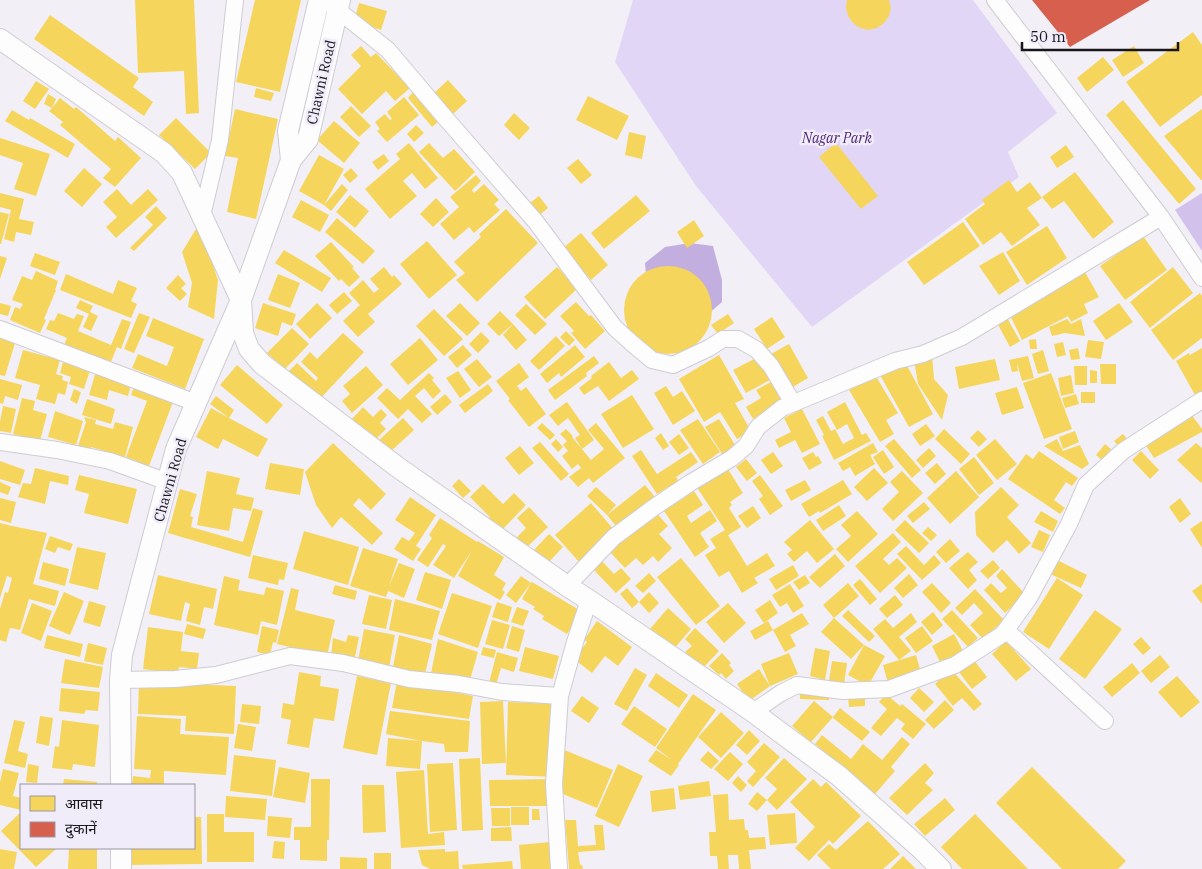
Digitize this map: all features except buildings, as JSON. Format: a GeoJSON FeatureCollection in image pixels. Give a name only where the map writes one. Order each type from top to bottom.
{"type":"FeatureCollection","features":[{"type":"Feature","properties":{"kind":"street"},"geometry":{"type":"LineString","coordinates":[[202,216],[220,140],[235,0]]}},
{"type":"Feature","properties":{"kind":"street","name":"Chawni Road"},"geometry":{"type":"LineString","coordinates":[[291,160],[288,131],[319,0]]}},
{"type":"Feature","properties":{"kind":"street"},"geometry":{"type":"LineString","coordinates":[[995,0],[1161,217],[1202,278]]}},
{"type":"Feature","properties":{"kind":"street"},"geometry":{"type":"LineString","coordinates":[[334,3],[388,50],[536,222],[615,328],[634,345],[652,360],[673,365],[709,348],[723,339],[738,339],[757,350],[771,366],[793,403]]}},
{"type":"Feature","properties":{"kind":"street","name":"Chawni Road"},"geometry":{"type":"LineString","coordinates":[[120,784],[120,680],[122,654],[176,449],[241,300],[291,160],[308,139],[334,3]]}},
{"type":"Feature","properties":{"kind":"street"},"geometry":{"type":"LineString","coordinates":[[0,39],[164,153],[182,173],[241,300],[243,333],[248,350],[262,364],[396,466],[567,586],[752,712],[839,776],[941,869]]}},
{"type":"Feature","properties":{"kind":"street"},"geometry":{"type":"LineString","coordinates":[[567,586],[614,537],[690,483],[732,458],[746,446],[758,428],[782,408],[962,337],[1161,217]]}},
{"type":"Feature","properties":{"kind":"street"},"geometry":{"type":"LineString","coordinates":[[0,329],[196,403]]}},
{"type":"Feature","properties":{"kind":"street"},"geometry":{"type":"LineString","coordinates":[[752,712],[797,684],[843,691],[889,689],[955,665],[1003,634],[1029,598],[1069,524],[1086,485],[1123,451],[1202,400]]}},
{"type":"Feature","properties":{"kind":"street"},"geometry":{"type":"LineString","coordinates":[[0,442],[58,450],[110,461],[168,482]]}},
{"type":"Feature","properties":{"kind":"street"},"geometry":{"type":"LineString","coordinates":[[559,869],[554,784],[560,696],[575,642],[590,600]]}},
{"type":"Feature","properties":{"kind":"street"},"geometry":{"type":"LineString","coordinates":[[1006,630],[1105,721]]}},
{"type":"Feature","properties":{"kind":"street"},"geometry":{"type":"LineString","coordinates":[[120,680],[175,679],[216,675],[290,656],[343,663],[409,678],[460,684],[502,692],[560,696]]}},
{"type":"Feature","properties":{"kind":"street"},"geometry":{"type":"LineString","coordinates":[[121,849],[121,869]]}},
{"type":"Feature","properties":{"kind":"green space","name":"Nagar Park"},"geometry":{"type":"Polygon","coordinates":[[[633,0],[973,0],[1057,113],[1008,152],[1019,177],[812,327],[696,186],[615,62],[633,0]]]}},
{"type":"Feature","properties":{"kind":"shaded area"},"geometry":{"type":"Polygon","coordinates":[[[1202,193],[1202,251],[1175,210],[1202,193]]]}},
{"type":"Feature","properties":{"kind":"shaded area"},"geometry":{"type":"Polygon","coordinates":[[[690,243],[713,246],[722,280],[722,302],[699,322],[664,321],[644,286],[646,275],[645,263],[665,247],[690,243]]]}}]}
